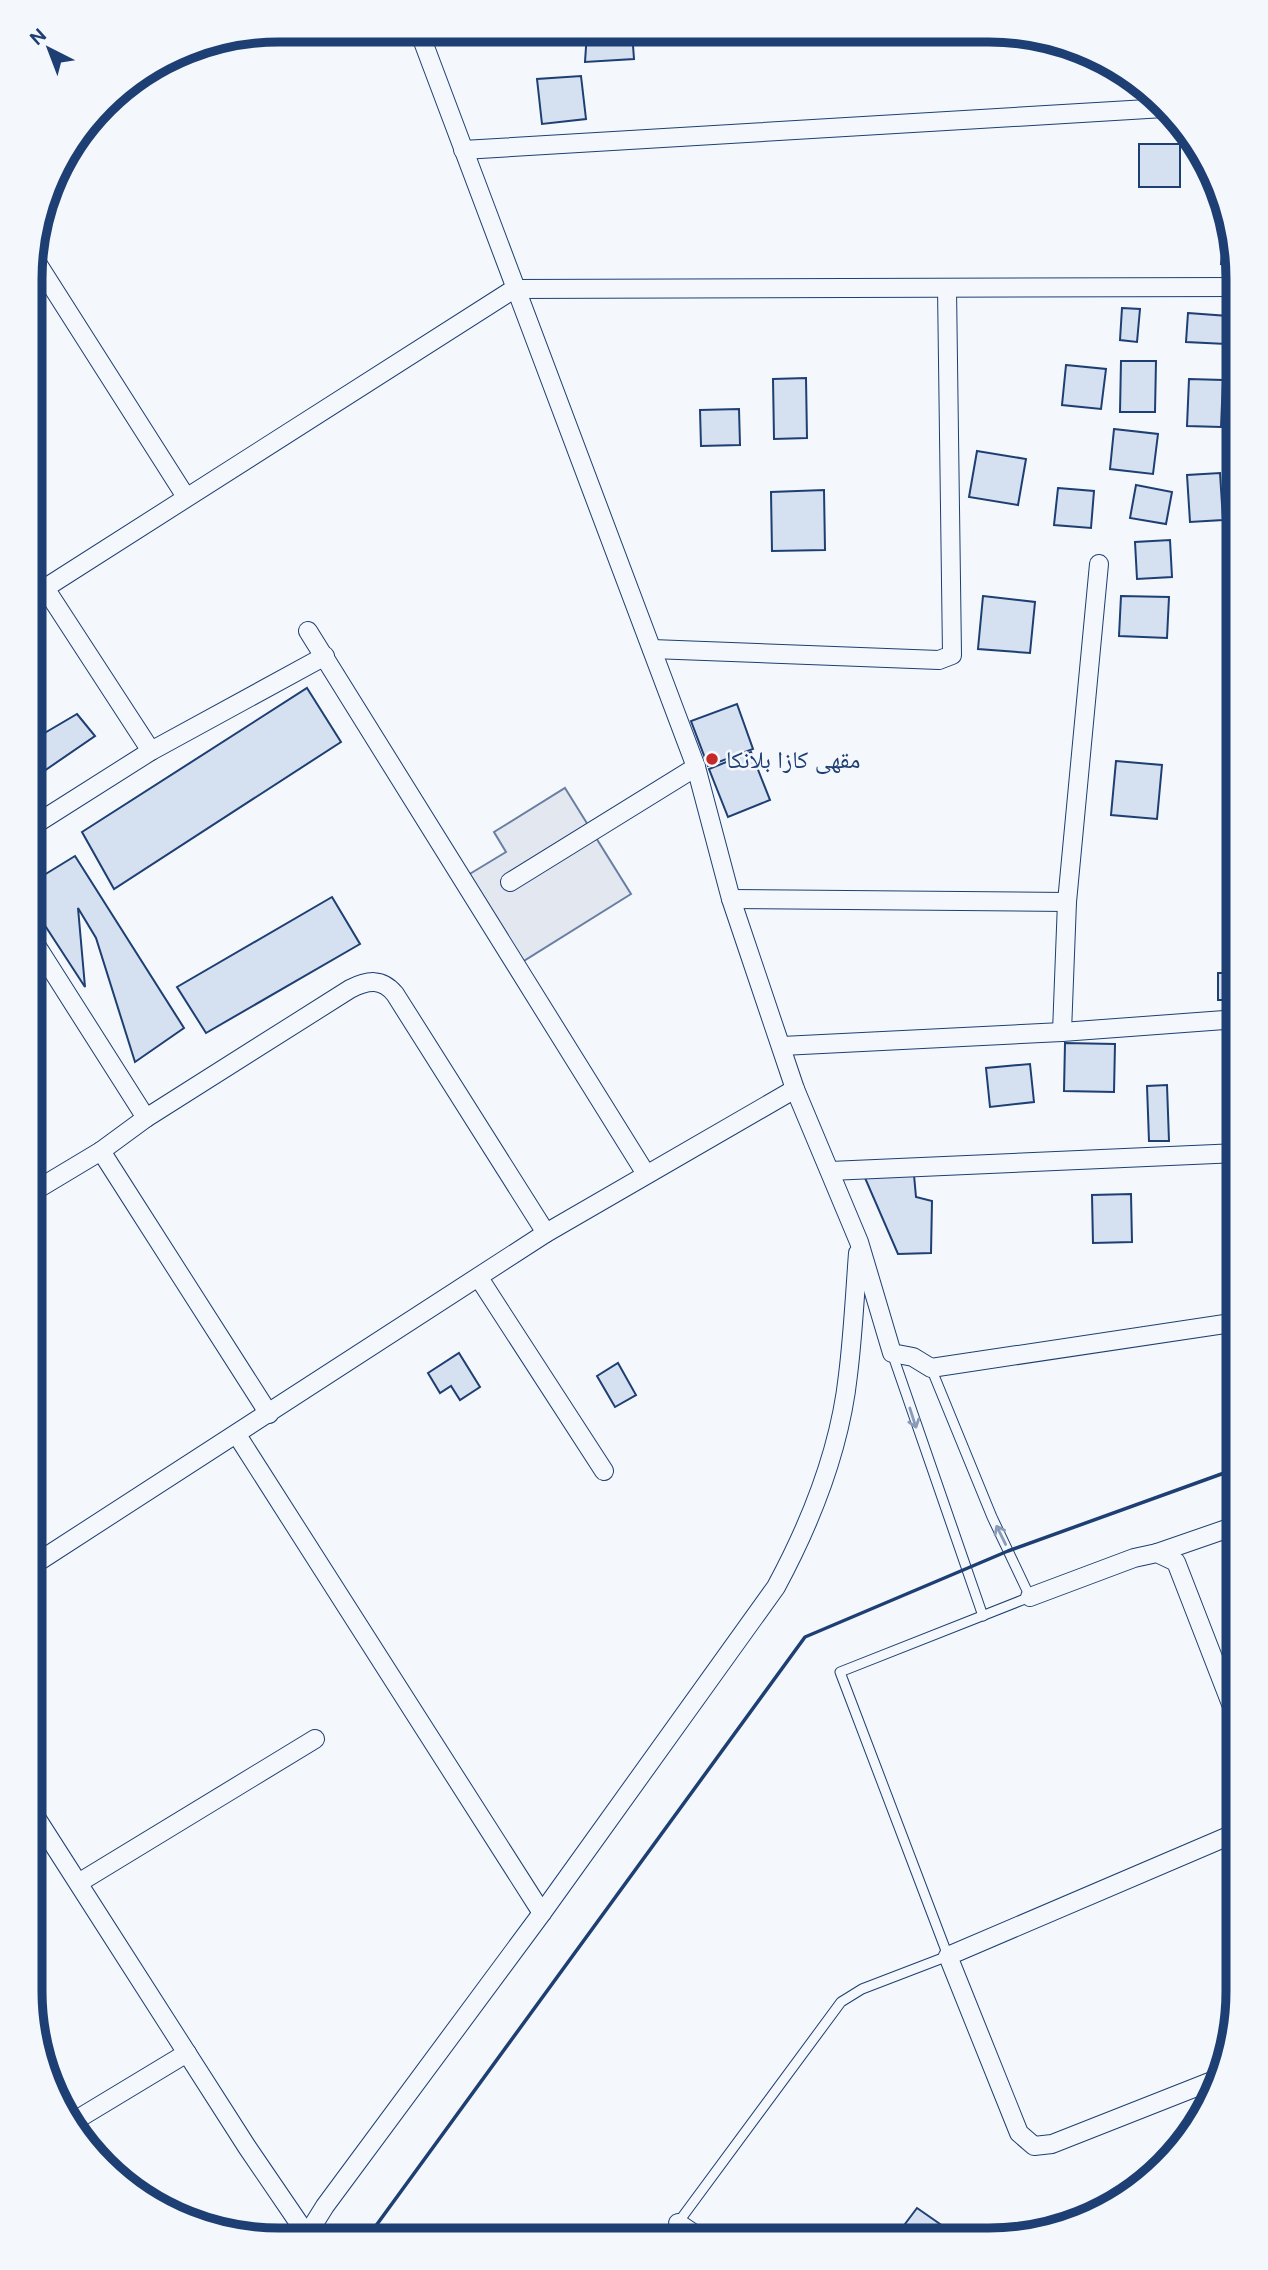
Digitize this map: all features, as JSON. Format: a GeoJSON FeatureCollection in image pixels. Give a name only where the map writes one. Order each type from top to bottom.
{"type":"FeatureCollection","features":[{"type":"Feature","properties":{"kind":"street"},"geometry":{"type":"LineString","coordinates":[[423,42],[696,767],[731,899],[796,1089],[859,1242],[892,1353],[913,1356],[931,1368],[1225,1324]]}},
{"type":"Feature","properties":{"kind":"street"},"geometry":{"type":"LineString","coordinates":[[463,150],[1153,109]]}},
{"type":"Feature","properties":{"kind":"street"},"geometry":{"type":"LineString","coordinates":[[42,271],[186,497]]}},
{"type":"Feature","properties":{"kind":"street"},"geometry":{"type":"LineString","coordinates":[[42,590],[514,289],[1226,287]]}},
{"type":"Feature","properties":{"kind":"street"},"geometry":{"type":"LineString","coordinates":[[652,649],[939,660],[952,655],[947,288]]}},
{"type":"Feature","properties":{"kind":"street"},"geometry":{"type":"LineString","coordinates":[[1062,1032],[1067,902],[1099,564]]}},
{"type":"Feature","properties":{"kind":"street"},"geometry":{"type":"LineString","coordinates":[[42,599],[151,751]]}},
{"type":"Feature","properties":{"kind":"street"},"geometry":{"type":"LineString","coordinates":[[309,631],[646,1174]]}},
{"type":"Feature","properties":{"kind":"street"},"geometry":{"type":"LineString","coordinates":[[42,820],[151,751],[325,656]]}},
{"type":"Feature","properties":{"kind":"street"},"geometry":{"type":"LineString","coordinates":[[510,882],[696,767]]}},
{"type":"Feature","properties":{"kind":"street"},"geometry":{"type":"LineString","coordinates":[[731,899],[1067,902]]}},
{"type":"Feature","properties":{"kind":"street"},"geometry":{"type":"LineString","coordinates":[[42,954],[146,1118]]}},
{"type":"Feature","properties":{"kind":"street"},"geometry":{"type":"LineString","coordinates":[[42,1186],[101,1151],[146,1118],[350,989],[363,982],[387,984],[546,1233]]}},
{"type":"Feature","properties":{"kind":"street"},"geometry":{"type":"LineString","coordinates":[[782,1046],[1062,1032],[1226,1020]]}},
{"type":"Feature","properties":{"kind":"street"},"geometry":{"type":"LineString","coordinates":[[42,1559],[546,1233],[796,1089]]}},
{"type":"Feature","properties":{"kind":"street"},"geometry":{"type":"LineString","coordinates":[[101,1151],[269,1414]]}},
{"type":"Feature","properties":{"kind":"street"},"geometry":{"type":"LineString","coordinates":[[830,1171],[1225,1154]]}},
{"type":"Feature","properties":{"kind":"street"},"geometry":{"type":"LineString","coordinates":[[313,2228],[726,1660],[776,1587],[796,1548],[824,1477],[841,1418],[848,1377],[859,1242]]}},
{"type":"Feature","properties":{"kind":"street"},"geometry":{"type":"LineString","coordinates":[[479,1278],[604,1471]]}},
{"type":"Feature","properties":{"kind":"street"},"geometry":{"type":"LineString","coordinates":[[237,1435],[542,1913]]}},
{"type":"Feature","properties":{"kind":"street"},"geometry":{"type":"LineString","coordinates":[[1030,1597],[1134,1558],[1157,1553],[1225,1529]]}},
{"type":"Feature","properties":{"kind":"street"},"geometry":{"type":"LineString","coordinates":[[1157,1553],[1176,1562],[1225,1688]]}},
{"type":"Feature","properties":{"kind":"street"},"geometry":{"type":"LineString","coordinates":[[80,1882],[315,1739]]}},
{"type":"Feature","properties":{"kind":"street"},"geometry":{"type":"LineString","coordinates":[[42,1826],[300,2228]]}},
{"type":"Feature","properties":{"kind":"street"},"geometry":{"type":"LineString","coordinates":[[1208,2083],[1052,2144],[1034,2146],[1019,2133],[948,1956],[1225,1838]]}},
{"type":"Feature","properties":{"kind":"street"},"geometry":{"type":"LineString","coordinates":[[79,2118],[187,2053]]}},
{"type":"Feature","properties":{"kind":"street"},"geometry":{"type":"LineString","coordinates":[[678,2223],[686,2228]]}},
{"type":"Feature","properties":{"kind":"lane"},"geometry":{"type":"LineString","coordinates":[[892,1353],[983,1616]]}},
{"type":"Feature","properties":{"kind":"lane"},"geometry":{"type":"LineString","coordinates":[[674,2228],[841,2002],[862,1989],[948,1956],[840,1672],[1030,1597],[992,1517],[931,1368]]}},
{"type":"Feature","properties":{"kind":"shaded area"},"geometry":{"type":"Polygon","coordinates":[[[565,788],[631,894],[522,962],[468,875],[506,852],[494,832],[565,788]]]}},
{"type":"Feature","properties":{"kind":"building"},"geometry":{"type":"Polygon","coordinates":[[[586,42],[633,42],[634,59],[585,62],[586,42]]]}},
{"type":"Feature","properties":{"kind":"building"},"geometry":{"type":"Polygon","coordinates":[[[581,76],[586,119],[542,124],[537,79],[581,76]]]}},
{"type":"Feature","properties":{"kind":"building"},"geometry":{"type":"Polygon","coordinates":[[[1139,144],[1180,144],[1180,187],[1139,187],[1139,144]]]}},
{"type":"Feature","properties":{"kind":"building"},"geometry":{"type":"Polygon","coordinates":[[[1223,242],[1225,264],[1221,264],[1223,242]]]}},
{"type":"Feature","properties":{"kind":"building"},"geometry":{"type":"Polygon","coordinates":[[[1122,308],[1140,309],[1137,342],[1120,340],[1122,308]]]}},
{"type":"Feature","properties":{"kind":"building"},"geometry":{"type":"Polygon","coordinates":[[[1188,313],[1226,316],[1226,344],[1186,342],[1188,313]]]}},
{"type":"Feature","properties":{"kind":"building"},"geometry":{"type":"Polygon","coordinates":[[[1121,361],[1156,361],[1155,412],[1120,412],[1121,361]]]}},
{"type":"Feature","properties":{"kind":"building"},"geometry":{"type":"Polygon","coordinates":[[[1066,365],[1106,369],[1101,409],[1062,405],[1066,365]]]}},
{"type":"Feature","properties":{"kind":"building"},"geometry":{"type":"Polygon","coordinates":[[[806,378],[807,438],[774,439],[773,379],[806,378]]]}},
{"type":"Feature","properties":{"kind":"building"},"geometry":{"type":"Polygon","coordinates":[[[1189,379],[1223,380],[1221,427],[1187,426],[1189,379]]]}},
{"type":"Feature","properties":{"kind":"building"},"geometry":{"type":"Polygon","coordinates":[[[739,409],[740,445],[701,446],[700,410],[739,409]]]}},
{"type":"Feature","properties":{"kind":"building"},"geometry":{"type":"Polygon","coordinates":[[[1114,429],[1158,434],[1153,474],[1110,469],[1114,429]]]}},
{"type":"Feature","properties":{"kind":"building"},"geometry":{"type":"Polygon","coordinates":[[[977,451],[1026,459],[1018,505],[969,497],[977,451]]]}},
{"type":"Feature","properties":{"kind":"building"},"geometry":{"type":"Polygon","coordinates":[[[1220,473],[1223,520],[1190,522],[1187,475],[1220,473]]]}},
{"type":"Feature","properties":{"kind":"building"},"geometry":{"type":"Polygon","coordinates":[[[1136,485],[1172,492],[1166,524],[1130,518],[1136,485]]]}},
{"type":"Feature","properties":{"kind":"building"},"geometry":{"type":"Polygon","coordinates":[[[1058,488],[1094,491],[1091,528],[1054,525],[1058,488]]]}},
{"type":"Feature","properties":{"kind":"building"},"geometry":{"type":"Polygon","coordinates":[[[824,490],[825,550],[772,551],[771,492],[824,490]]]}},
{"type":"Feature","properties":{"kind":"building"},"geometry":{"type":"Polygon","coordinates":[[[1170,540],[1172,577],[1137,579],[1135,542],[1170,540]]]}},
{"type":"Feature","properties":{"kind":"building"},"geometry":{"type":"Polygon","coordinates":[[[983,596],[1035,602],[1030,653],[978,649],[983,596]]]}},
{"type":"Feature","properties":{"kind":"building"},"geometry":{"type":"Polygon","coordinates":[[[1121,596],[1169,597],[1167,638],[1119,636],[1121,596]]]}},
{"type":"Feature","properties":{"kind":"building"},"geometry":{"type":"Polygon","coordinates":[[[307,688],[341,742],[114,889],[82,832],[307,688]]]}},
{"type":"Feature","properties":{"kind":"building"},"geometry":{"type":"Polygon","coordinates":[[[737,704],[753,749],[708,766],[691,721],[737,704]]]}},
{"type":"Feature","properties":{"kind":"building"},"geometry":{"type":"Polygon","coordinates":[[[77,714],[95,736],[42,772],[42,735],[77,714]]]}},
{"type":"Feature","properties":{"kind":"building"},"geometry":{"type":"Polygon","coordinates":[[[751,752],[770,800],[728,817],[709,769],[751,752]]]}},
{"type":"Feature","properties":{"kind":"building"},"geometry":{"type":"Polygon","coordinates":[[[1116,761],[1162,765],[1157,819],[1111,815],[1116,761]]]}},
{"type":"Feature","properties":{"kind":"building"},"geometry":{"type":"Polygon","coordinates":[[[75,856],[184,1028],[135,1062],[96,938],[78,908],[85,987],[42,921],[42,876],[75,856]]]}},
{"type":"Feature","properties":{"kind":"building"},"geometry":{"type":"Polygon","coordinates":[[[332,897],[360,944],[206,1033],[177,987],[332,897]]]}},
{"type":"Feature","properties":{"kind":"building"},"geometry":{"type":"Polygon","coordinates":[[[1218,973],[1226,973],[1226,1000],[1218,1000],[1218,973]]]}},
{"type":"Feature","properties":{"kind":"building"},"geometry":{"type":"Polygon","coordinates":[[[1065,1043],[1115,1044],[1114,1092],[1064,1091],[1065,1043]]]}},
{"type":"Feature","properties":{"kind":"building"},"geometry":{"type":"Polygon","coordinates":[[[1030,1064],[1034,1102],[990,1107],[986,1068],[1030,1064]]]}},
{"type":"Feature","properties":{"kind":"building"},"geometry":{"type":"Polygon","coordinates":[[[1167,1085],[1169,1141],[1149,1141],[1147,1086],[1167,1085]]]}},
{"type":"Feature","properties":{"kind":"building"},"geometry":{"type":"Polygon","coordinates":[[[914,1175],[916,1197],[932,1201],[931,1253],[898,1254],[865,1178],[914,1175]]]}},
{"type":"Feature","properties":{"kind":"building"},"geometry":{"type":"Polygon","coordinates":[[[1131,1194],[1132,1242],[1093,1243],[1092,1195],[1131,1194]]]}},
{"type":"Feature","properties":{"kind":"building"},"geometry":{"type":"Polygon","coordinates":[[[459,1353],[480,1387],[460,1400],[451,1386],[440,1393],[428,1373],[459,1353]]]}},
{"type":"Feature","properties":{"kind":"building"},"geometry":{"type":"Polygon","coordinates":[[[618,1363],[636,1395],[615,1407],[597,1376],[618,1363]]]}},
{"type":"Feature","properties":{"kind":"building"},"geometry":{"type":"Polygon","coordinates":[[[917,2208],[946,2228],[902,2228],[917,2208]]]}},
{"type":"Feature","properties":{"kind":"wall"},"geometry":{"type":"LineString","coordinates":[[374,2228],[805,1637],[1008,1551],[1225,1473]]}},
{"type":"Feature","properties":{"kind":"place","name":"مقهى كازا بلانكا"},"geometry":{"type":"Point","coordinates":[712,759]}}]}
